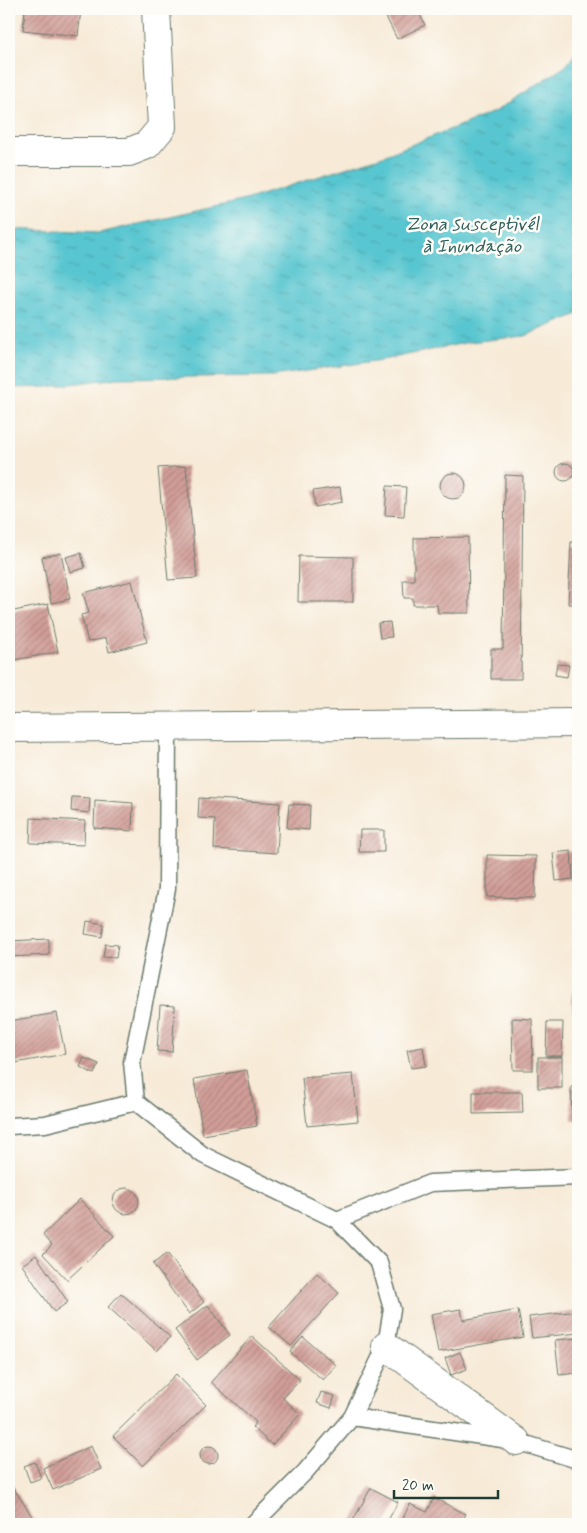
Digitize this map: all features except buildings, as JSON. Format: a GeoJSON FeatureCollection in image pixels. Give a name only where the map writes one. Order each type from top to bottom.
{"type":"FeatureCollection","features":[{"type":"Feature","properties":{"kind":"main road"},"geometry":{"type":"LineString","coordinates":[[9,152],[129,152],[147,144],[162,127],[156,9]]}},
{"type":"Feature","properties":{"kind":"main road"},"geometry":{"type":"LineString","coordinates":[[9,728],[578,722]]}},
{"type":"Feature","properties":{"kind":"main road"},"geometry":{"type":"LineString","coordinates":[[386,1346],[516,1441]]}},
{"type":"Feature","properties":{"kind":"lane"},"geometry":{"type":"LineString","coordinates":[[168,727],[167,889],[132,1062],[136,1102],[203,1155],[337,1220],[379,1263],[392,1309],[386,1346],[352,1417],[305,1472],[253,1524]]}},
{"type":"Feature","properties":{"kind":"lane"},"geometry":{"type":"LineString","coordinates":[[9,1126],[45,1124],[136,1102]]}},
{"type":"Feature","properties":{"kind":"lane"},"geometry":{"type":"LineString","coordinates":[[337,1220],[430,1183],[578,1177]]}},
{"type":"Feature","properties":{"kind":"lane"},"geometry":{"type":"LineString","coordinates":[[352,1417],[516,1441],[578,1460]]}},
{"type":"Feature","properties":{"kind":"water","name":"Zona susceptivél à Inundação"},"geometry":{"type":"Polygon","coordinates":[[[578,50],[578,314],[525,336],[469,342],[388,359],[273,376],[118,378],[46,387],[9,388],[9,229],[99,233],[245,200],[383,156],[494,112],[566,66],[578,50]]]}}]}
